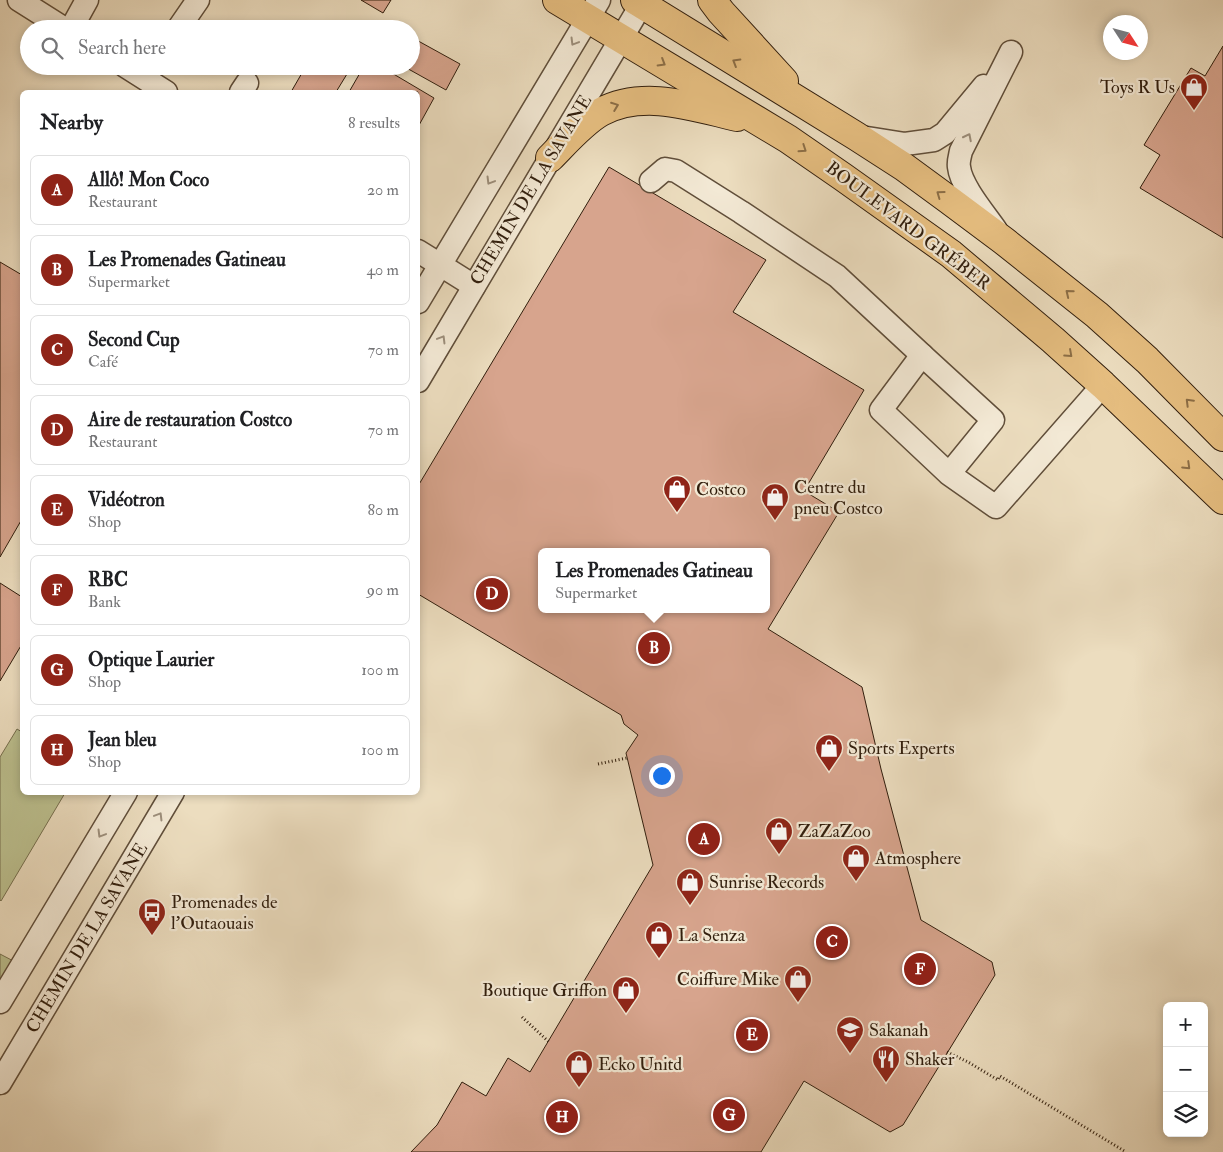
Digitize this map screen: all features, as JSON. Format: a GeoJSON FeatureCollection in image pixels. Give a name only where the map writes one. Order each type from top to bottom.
{"type":"FeatureCollection","features":[{"type":"Feature","properties":{"kind":"main road","name":"BOULEVARD GRÉBER"},"geometry":{"type":"LineString","coordinates":[[557,0],[593,9],[621,38],[788,140],[951,254],[1053,340],[1104,386],[1223,500]]}},
{"type":"Feature","properties":{"kind":"main road"},"geometry":{"type":"LineString","coordinates":[[712,0],[808,106]]}},
{"type":"Feature","properties":{"kind":"main road"},"geometry":{"type":"LineString","coordinates":[[640,1],[904,167],[1004,241],[1097,315],[1147,360],[1223,437]]}},
{"type":"Feature","properties":{"kind":"main road"},"geometry":{"type":"LineString","coordinates":[[550,158],[586,123],[601,112],[622,103],[641,100],[682,104],[762,124]]}},
{"type":"Feature","properties":{"kind":"street"},"geometry":{"type":"LineString","coordinates":[[19,0],[51,20]]}},
{"type":"Feature","properties":{"kind":"street"},"geometry":{"type":"LineString","coordinates":[[76,20],[87,0]]}},
{"type":"Feature","properties":{"kind":"street"},"geometry":{"type":"LineString","coordinates":[[184,20],[198,0]]}},
{"type":"Feature","properties":{"kind":"street","name":"CHEMIN DE LA SAVANE"},"geometry":{"type":"LineString","coordinates":[[420,378],[621,38],[640,1]]}},
{"type":"Feature","properties":{"kind":"street"},"geometry":{"type":"LineString","coordinates":[[420,298],[593,9]]}},
{"type":"Feature","properties":{"kind":"street"},"geometry":{"type":"LineString","coordinates":[[856,136],[904,144],[934,140],[945,133],[1011,52],[961,151],[959,168],[963,182],[1004,241]]}},
{"type":"Feature","properties":{"kind":"street"},"geometry":{"type":"LineString","coordinates":[[139,75],[163,90]]}},
{"type":"Feature","properties":{"kind":"street"},"geometry":{"type":"LineString","coordinates":[[651,181],[665,169],[676,171],[837,276],[993,420],[949,474]]}},
{"type":"Feature","properties":{"kind":"street"},"geometry":{"type":"LineString","coordinates":[[420,252],[474,286]]}},
{"type":"Feature","properties":{"kind":"street"},"geometry":{"type":"LineString","coordinates":[[922,355],[881,410],[949,474],[996,507],[1104,386]]}},
{"type":"Feature","properties":{"kind":"street"},"geometry":{"type":"LineString","coordinates":[[0,1002],[124,795]]}},
{"type":"Feature","properties":{"kind":"street","name":"CHEMIN DE LA SAVANE"},"geometry":{"type":"LineString","coordinates":[[0,1083],[171,795]]}},
{"type":"Feature","properties":{"kind":"path"},"geometry":{"type":"LineString","coordinates":[[598,764],[627,758]]}},
{"type":"Feature","properties":{"kind":"path"},"geometry":{"type":"LineString","coordinates":[[522,1018],[549,1042]]}},
{"type":"Feature","properties":{"kind":"path"},"geometry":{"type":"LineString","coordinates":[[947,1052],[998,1080],[1000,1076],[1126,1152]]}},
{"type":"Feature","properties":{"kind":"green space"},"geometry":{"type":"Polygon","coordinates":[[[17,729],[20,731],[20,795],[64,795],[1,901],[0,900],[0,757],[17,729]]]}},
{"type":"Feature","properties":{"kind":"green space"},"geometry":{"type":"Polygon","coordinates":[[[0,954],[21,965],[0,1001],[0,954]]]}},
{"type":"Feature","properties":{"kind":"building"},"geometry":{"type":"Polygon","coordinates":[[[361,0],[391,0],[383,13],[361,0]]]}},
{"type":"Feature","properties":{"kind":"building"},"geometry":{"type":"Polygon","coordinates":[[[420,42],[460,64],[446,90],[419,75],[420,42]]]}},
{"type":"Feature","properties":{"kind":"building","name":"Toys R Us"},"geometry":{"type":"Polygon","coordinates":[[[1223,46],[1223,238],[1140,188],[1160,155],[1144,145],[1191,68],[1205,76],[1223,46]]]}},
{"type":"Feature","properties":{"kind":"building"},"geometry":{"type":"Polygon","coordinates":[[[301,75],[346,75],[337,90],[292,90],[301,75]]]}},
{"type":"Feature","properties":{"kind":"building"},"geometry":{"type":"Polygon","coordinates":[[[359,75],[395,75],[434,98],[420,123],[420,90],[350,90],[359,75]]]}},
{"type":"Feature","properties":{"kind":"building"},"geometry":{"type":"Polygon","coordinates":[[[609,167],[766,260],[733,312],[864,390],[804,491],[839,512],[768,629],[862,687],[881,769],[921,920],[992,962],[995,975],[903,1125],[890,1132],[804,1081],[761,1152],[411,1152],[437,1125],[462,1082],[486,1096],[508,1058],[530,1072],[653,865],[626,753],[638,735],[624,724],[621,715],[420,595],[420,483],[609,167]]]}},
{"type":"Feature","properties":{"kind":"building"},"geometry":{"type":"Polygon","coordinates":[[[0,262],[20,274],[20,522],[0,557],[0,262]]]}},
{"type":"Feature","properties":{"kind":"building"},"geometry":{"type":"Polygon","coordinates":[[[0,583],[20,596],[20,647],[0,681],[0,583]]]}},
{"type":"Feature","properties":{"kind":"place","name":"Toys R Us"},"geometry":{"type":"Point","coordinates":[1194,111]}},
{"type":"Feature","properties":{"kind":"place","name":"Costco"},"geometry":{"type":"Point","coordinates":[677,513]}},
{"type":"Feature","properties":{"kind":"place","name":"Centre du pneu Costco"},"geometry":{"type":"Point","coordinates":[775,521]}},
{"type":"Feature","properties":{"kind":"place","name":"Aire de restauration Costco"},"geometry":{"type":"Point","coordinates":[492,594]}},
{"type":"Feature","properties":{"kind":"place","name":"Les Promenades Gatineau"},"geometry":{"type":"Point","coordinates":[654,648]}},
{"type":"Feature","properties":{"kind":"place","name":"Sports Experts"},"geometry":{"type":"Point","coordinates":[829,772]}},
{"type":"Feature","properties":{"kind":"place","name":"Allô! Mon Coco"},"geometry":{"type":"Point","coordinates":[704,839]}},
{"type":"Feature","properties":{"kind":"place","name":"ZaZaZoo"},"geometry":{"type":"Point","coordinates":[779,855]}},
{"type":"Feature","properties":{"kind":"place","name":"Atmosphere"},"geometry":{"type":"Point","coordinates":[856,882]}},
{"type":"Feature","properties":{"kind":"place","name":"Sunrise Records"},"geometry":{"type":"Point","coordinates":[690,906]}},
{"type":"Feature","properties":{"kind":"place","name":"Promenades de l'Outaouais"},"geometry":{"type":"Point","coordinates":[152,936]}},
{"type":"Feature","properties":{"kind":"place","name":"Second Cup"},"geometry":{"type":"Point","coordinates":[832,942]}},
{"type":"Feature","properties":{"kind":"place","name":"La Senza"},"geometry":{"type":"Point","coordinates":[659,959]}},
{"type":"Feature","properties":{"kind":"place","name":"RBC"},"geometry":{"type":"Point","coordinates":[920,969]}},
{"type":"Feature","properties":{"kind":"place","name":"Coiffure Mike"},"geometry":{"type":"Point","coordinates":[798,1003]}},
{"type":"Feature","properties":{"kind":"place","name":"Boutique Griffon"},"geometry":{"type":"Point","coordinates":[626,1014]}},
{"type":"Feature","properties":{"kind":"place","name":"Vidéotron"},"geometry":{"type":"Point","coordinates":[752,1035]}},
{"type":"Feature","properties":{"kind":"place","name":"Sakanah"},"geometry":{"type":"Point","coordinates":[850,1054]}},
{"type":"Feature","properties":{"kind":"place","name":"Shaker"},"geometry":{"type":"Point","coordinates":[886,1083]}},
{"type":"Feature","properties":{"kind":"place","name":"Ecko Unitd"},"geometry":{"type":"Point","coordinates":[579,1088]}},
{"type":"Feature","properties":{"kind":"place","name":"Optique Laurier"},"geometry":{"type":"Point","coordinates":[729,1115]}},
{"type":"Feature","properties":{"kind":"place","name":"Jean bleu"},"geometry":{"type":"Point","coordinates":[562,1117]}}]}
